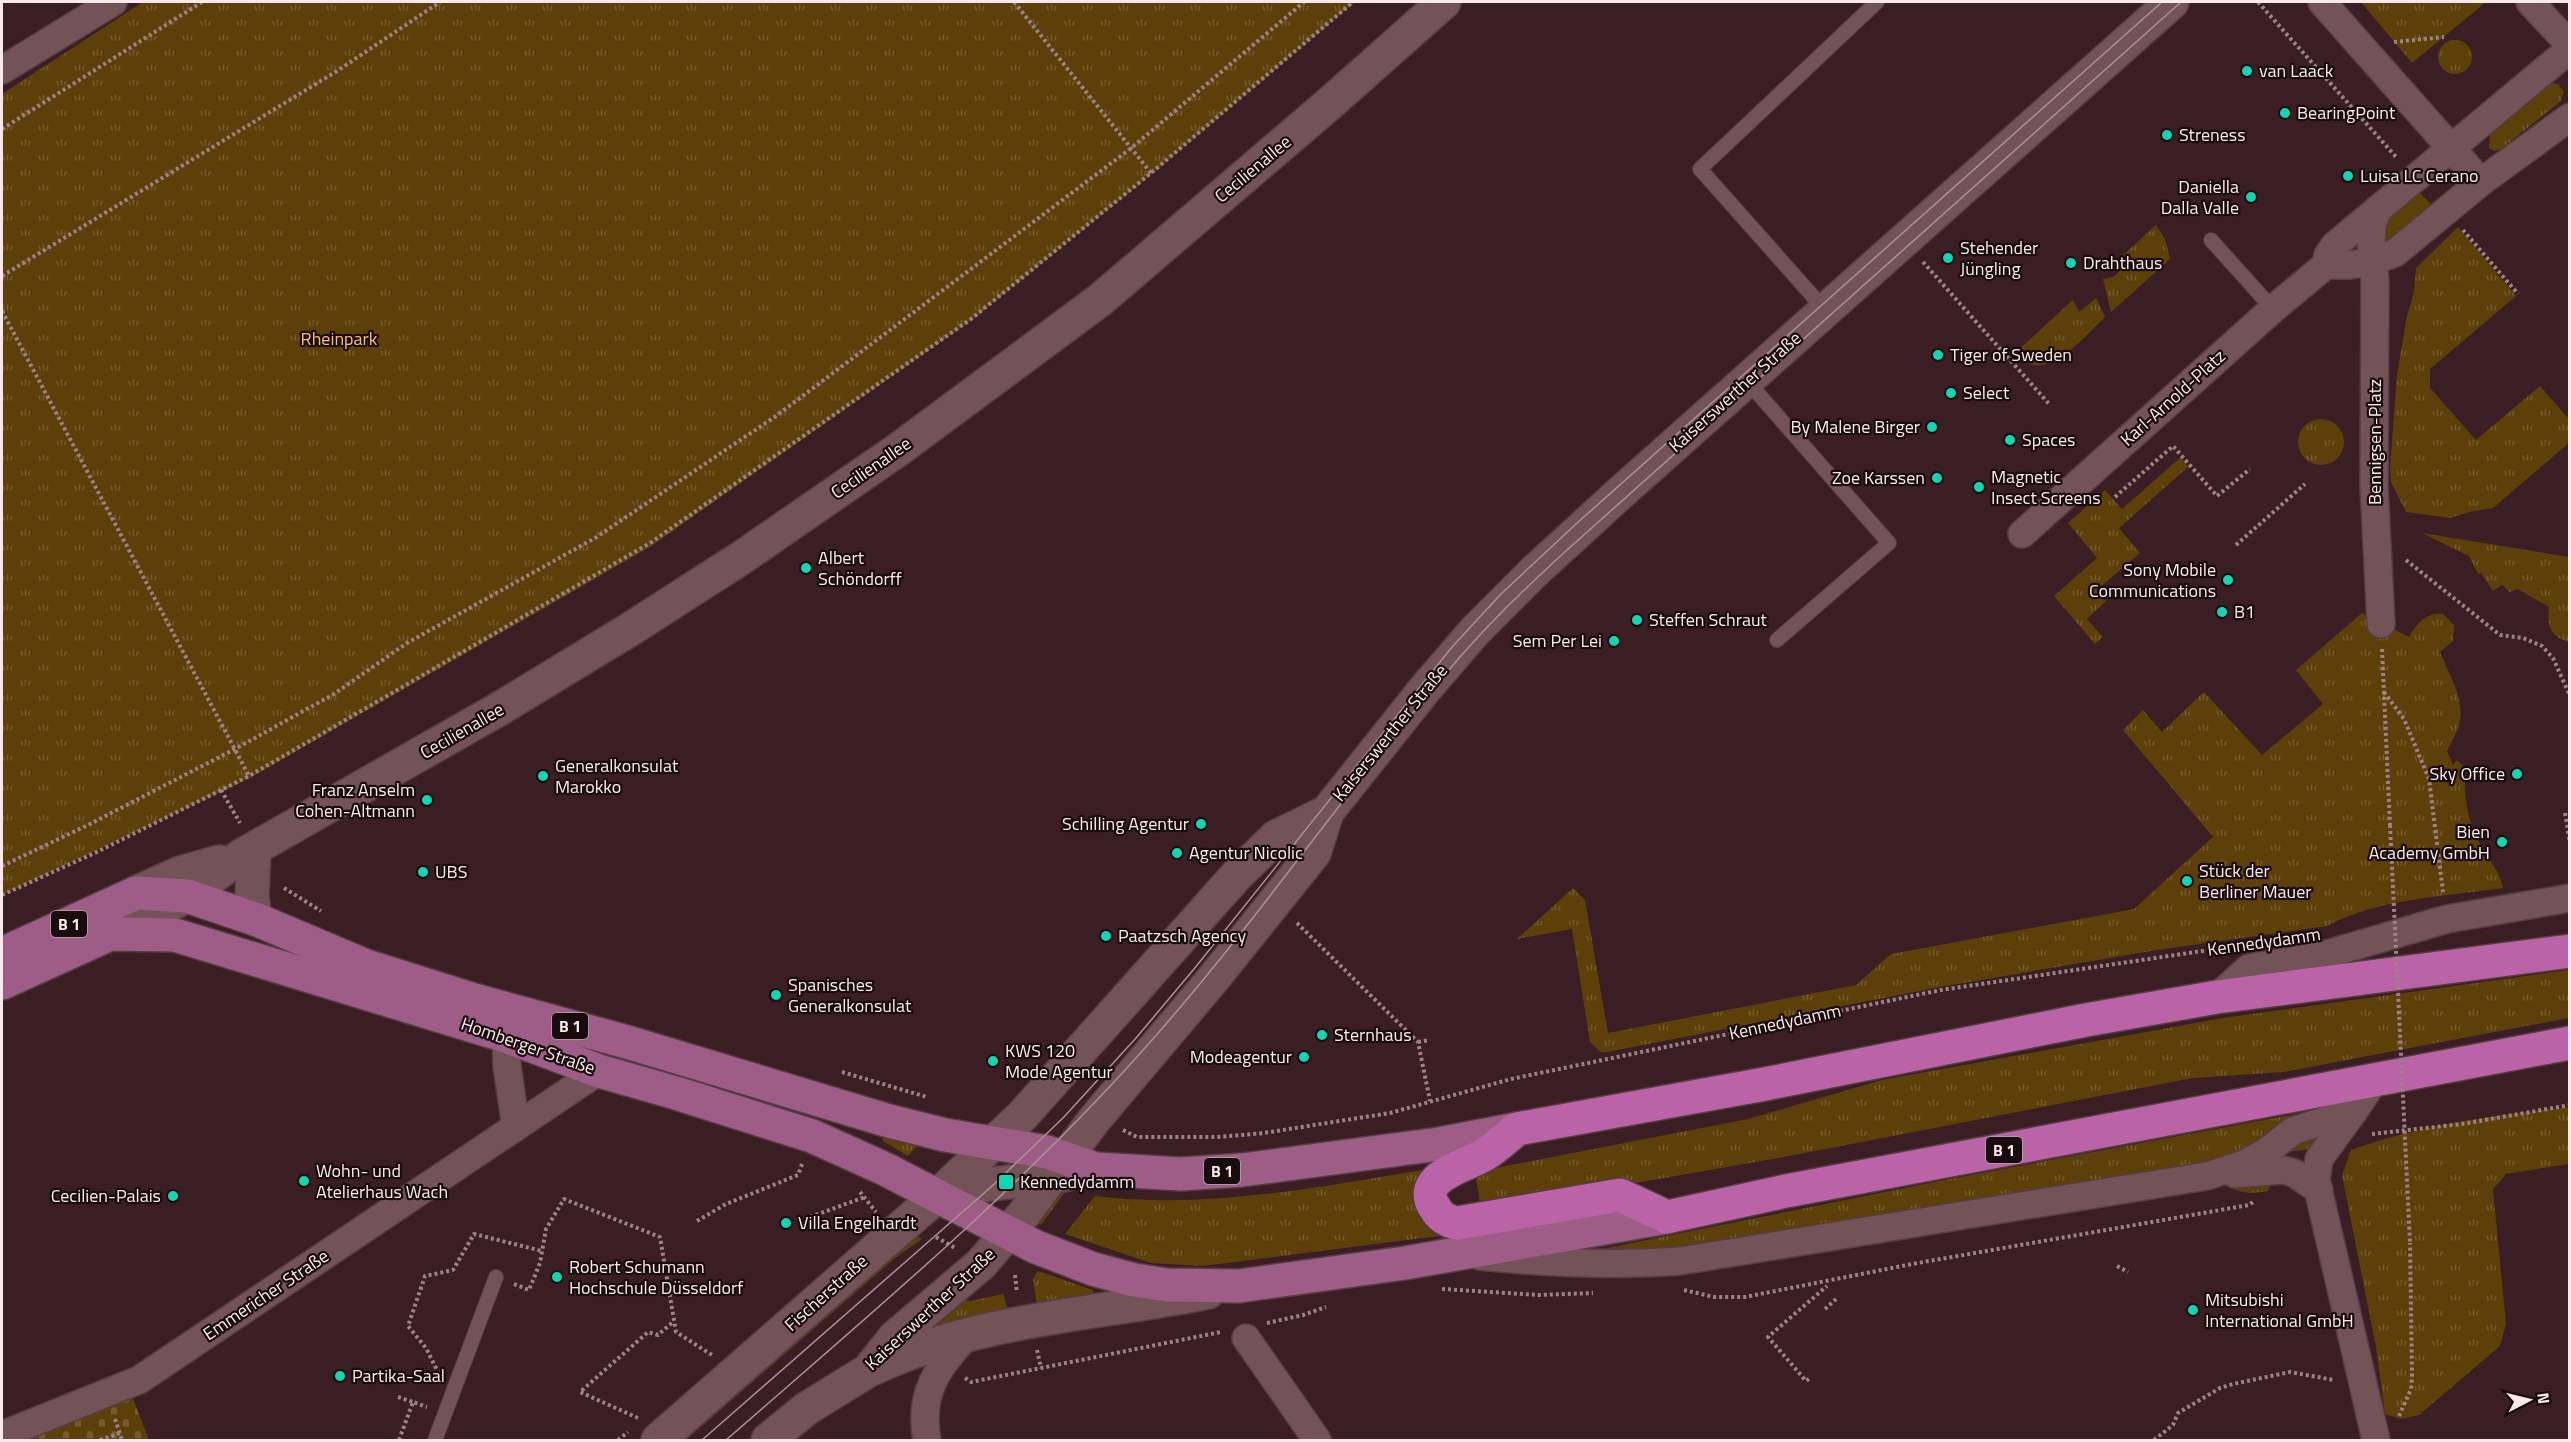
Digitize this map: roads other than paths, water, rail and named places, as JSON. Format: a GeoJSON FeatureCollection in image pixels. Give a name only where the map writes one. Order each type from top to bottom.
{"type":"FeatureCollection","features":[{"type":"Feature","properties":{"kind":"highway","name":"B 1"},"geometry":{"type":"LineString","coordinates":[[1517,1129],[2217,997],[2570,951]]}},
{"type":"Feature","properties":{"kind":"highway","name":"B 1"},"geometry":{"type":"LineString","coordinates":[[1667,1217],[1786,1191],[2570,1043]]}},
{"type":"Feature","properties":{"kind":"highway"},"geometry":{"type":"LineString","coordinates":[[1517,1129],[1484,1155],[1450,1170],[1437,1179],[1432,1186],[1431,1199],[1432,1205],[1440,1216],[1448,1222],[1466,1222],[1620,1195],[1667,1217]]}},
{"type":"Feature","properties":{"kind":"main road","name":"B 1"},"geometry":{"type":"LineString","coordinates":[[136,893],[187,896],[255,919]]}},
{"type":"Feature","properties":{"kind":"main road","name":"Cecilienallee"},"geometry":{"type":"LineString","coordinates":[[2,954],[136,893]]}},
{"type":"Feature","properties":{"kind":"main road","name":"Homberger Straße"},"geometry":{"type":"LineString","coordinates":[[255,919],[366,966],[474,1000],[627,1042],[889,1121],[945,1135],[992,1143]]}},
{"type":"Feature","properties":{"kind":"main road","name":"Homberger Straße"},"geometry":{"type":"LineString","coordinates":[[110,934],[175,935],[506,1036],[599,1071],[812,1136],[878,1165],[936,1197]]}},
{"type":"Feature","properties":{"kind":"main road","name":"Cecilienallee"},"geometry":{"type":"LineString","coordinates":[[2,984],[110,934]]}},
{"type":"Feature","properties":{"kind":"main road","name":"B 1"},"geometry":{"type":"LineString","coordinates":[[992,1143],[1059,1168],[1181,1174],[1242,1170],[1439,1144],[1517,1129]]}},
{"type":"Feature","properties":{"kind":"main road","name":"B 1"},"geometry":{"type":"LineString","coordinates":[[936,1197],[1007,1234],[1065,1259],[1134,1280],[1167,1285],[1239,1286],[1461,1254],[1667,1217]]}},
{"type":"Feature","properties":{"kind":"street"},"geometry":{"type":"LineString","coordinates":[[2,70],[113,2]]}},
{"type":"Feature","properties":{"kind":"street","name":"Cecilienallee"},"geometry":{"type":"LineString","coordinates":[[136,893],[245,844],[500,709],[741,558],[899,449],[1100,300],[1444,2]]}},
{"type":"Feature","properties":{"kind":"street","name":"Kaiserswerther Straße"},"geometry":{"type":"LineString","coordinates":[[768,1440],[806,1408],[869,1370],[895,1337],[981,1264],[1059,1168],[1094,1120],[1314,853],[1327,812],[1425,689],[1475,631],[1568,541],[2172,2]]}},
{"type":"Feature","properties":{"kind":"street"},"geometry":{"type":"LineString","coordinates":[[2322,2],[2481,182]]}},
{"type":"Feature","properties":{"kind":"street"},"geometry":{"type":"LineString","coordinates":[[2530,2],[2570,47]]}},
{"type":"Feature","properties":{"kind":"street","name":"Karl-Arnold-Platz"},"geometry":{"type":"LineString","coordinates":[[2022,534],[2325,265],[2335,245],[2570,47]]}},
{"type":"Feature","properties":{"kind":"street"},"geometry":{"type":"LineString","coordinates":[[2325,265],[2350,265],[2373,261],[2394,253],[2481,182],[2570,117]]}},
{"type":"Feature","properties":{"kind":"street"},"geometry":{"type":"LineString","coordinates":[[2373,261],[2370,241],[2372,225],[2378,209]]}},
{"type":"Feature","properties":{"kind":"street","name":"Bennigsen-Platz"},"geometry":{"type":"LineString","coordinates":[[2373,261],[2375,281],[2375,531],[2381,624]]}},
{"type":"Feature","properties":{"kind":"street","name":"Kaiserswerther Straße"},"geometry":{"type":"LineString","coordinates":[[992,1143],[1047,1089],[1236,876],[1276,837],[1327,812]]}},
{"type":"Feature","properties":{"kind":"street"},"geometry":{"type":"LineString","coordinates":[[245,844],[255,919]]}},
{"type":"Feature","properties":{"kind":"street","name":"Cecilienallee"},"geometry":{"type":"LineString","coordinates":[[110,934],[187,896],[245,844]]}},
{"type":"Feature","properties":{"kind":"street","name":"Kennedydamm"},"geometry":{"type":"LineString","coordinates":[[2217,997],[2249,968],[2324,955],[2447,919],[2570,898]]}},
{"type":"Feature","properties":{"kind":"street"},"geometry":{"type":"LineString","coordinates":[[506,1036],[507,1066],[516,1127]]}},
{"type":"Feature","properties":{"kind":"street","name":"Emmericher Straße"},"geometry":{"type":"LineString","coordinates":[[2,1436],[139,1380],[599,1071]]}},
{"type":"Feature","properties":{"kind":"street"},"geometry":{"type":"LineString","coordinates":[[2374,1081],[2319,1160],[2316,1179],[2365,1385],[2385,1432]]}},
{"type":"Feature","properties":{"kind":"street"},"geometry":{"type":"LineString","coordinates":[[2207,1176],[2244,1164],[2266,1152],[2293,1131],[2354,1111]]}},
{"type":"Feature","properties":{"kind":"street","name":"Fischerstraße"},"geometry":{"type":"LineString","coordinates":[[650,1430],[936,1197],[992,1143]]}},
{"type":"Feature","properties":{"kind":"street"},"geometry":{"type":"LineString","coordinates":[[936,1197],[969,1187],[1059,1168]]}},
{"type":"Feature","properties":{"kind":"street"},"geometry":{"type":"LineString","coordinates":[[1461,1254],[1547,1263],[1601,1265],[1680,1261],[2207,1176],[2283,1170],[2294,1173],[2319,1190]]}},
{"type":"Feature","properties":{"kind":"street","name":"B 1"},"geometry":{"type":"LineString","coordinates":[[869,1370],[922,1347],[970,1333],[1022,1322],[1152,1304],[1239,1286]]}},
{"type":"Feature","properties":{"kind":"street"},"geometry":{"type":"LineString","coordinates":[[1242,1332],[1317,1440]]}},
{"type":"Feature","properties":{"kind":"street"},"geometry":{"type":"LineString","coordinates":[[927,1440],[924,1408],[928,1392],[943,1366],[970,1333]]}},
{"type":"Feature","properties":{"kind":"lane"},"geometry":{"type":"LineString","coordinates":[[1826,311],[1700,169],[1877,2]]}},
{"type":"Feature","properties":{"kind":"lane"},"geometry":{"type":"LineString","coordinates":[[2211,240],[2273,309]]}},
{"type":"Feature","properties":{"kind":"lane"},"geometry":{"type":"LineString","coordinates":[[1747,381],[1889,543],[1777,640]]}},
{"type":"Feature","properties":{"kind":"lane"},"geometry":{"type":"LineString","coordinates":[[435,1440],[496,1277]]}},
{"type":"Feature","properties":{"kind":"tram line"},"geometry":{"type":"LineString","coordinates":[[702,1440],[991,1187],[1063,1118],[1136,1038],[1194,969],[1452,647],[1501,594],[1576,524],[2162,2]]}},
{"type":"Feature","properties":{"kind":"tram line"},"geometry":{"type":"LineString","coordinates":[[726,1440],[994,1203],[1095,1102],[1144,1049],[1225,953],[1419,705],[1505,608],[2181,2]]}},
{"type":"Feature","properties":{"kind":"place","name":"van Laack"},"geometry":{"type":"Point","coordinates":[2247,71]}},
{"type":"Feature","properties":{"kind":"place","name":"BearingPoint"},"geometry":{"type":"Point","coordinates":[2285,113]}},
{"type":"Feature","properties":{"kind":"place","name":"Streness"},"geometry":{"type":"Point","coordinates":[2167,135]}},
{"type":"Feature","properties":{"kind":"place","name":"Luisa LC Cerano"},"geometry":{"type":"Point","coordinates":[2348,176]}},
{"type":"Feature","properties":{"kind":"place","name":"Daniella Dalla Valle"},"geometry":{"type":"Point","coordinates":[2251,197]}},
{"type":"Feature","properties":{"kind":"place","name":"Stehender Jüngling"},"geometry":{"type":"Point","coordinates":[1948,258]}},
{"type":"Feature","properties":{"kind":"place","name":"Drahthaus"},"geometry":{"type":"Point","coordinates":[2071,263]}},
{"type":"Feature","properties":{"kind":"place","name":"Tiger of Sweden"},"geometry":{"type":"Point","coordinates":[1938,355]}},
{"type":"Feature","properties":{"kind":"place","name":"Select"},"geometry":{"type":"Point","coordinates":[1951,393]}},
{"type":"Feature","properties":{"kind":"place","name":"By Malene Birger"},"geometry":{"type":"Point","coordinates":[1932,427]}},
{"type":"Feature","properties":{"kind":"place","name":"Spaces"},"geometry":{"type":"Point","coordinates":[2010,440]}},
{"type":"Feature","properties":{"kind":"place","name":"Zoe Karssen"},"geometry":{"type":"Point","coordinates":[1937,478]}},
{"type":"Feature","properties":{"kind":"place","name":"Magnetic Insect Screens"},"geometry":{"type":"Point","coordinates":[1979,487]}},
{"type":"Feature","properties":{"kind":"place","name":"Albert Schöndorff"},"geometry":{"type":"Point","coordinates":[806,568]}},
{"type":"Feature","properties":{"kind":"place","name":"Sony Mobile Communications"},"geometry":{"type":"Point","coordinates":[2228,580]}},
{"type":"Feature","properties":{"kind":"place","name":"B1"},"geometry":{"type":"Point","coordinates":[2222,612]}},
{"type":"Feature","properties":{"kind":"place","name":"Steffen Schraut"},"geometry":{"type":"Point","coordinates":[1637,620]}},
{"type":"Feature","properties":{"kind":"place","name":"Sem Per Lei"},"geometry":{"type":"Point","coordinates":[1614,641]}},
{"type":"Feature","properties":{"kind":"place","name":"Sky Office"},"geometry":{"type":"Point","coordinates":[2517,774]}},
{"type":"Feature","properties":{"kind":"place","name":"Generalkonsulat Marokko"},"geometry":{"type":"Point","coordinates":[543,776]}},
{"type":"Feature","properties":{"kind":"place","name":"Franz Anselm Cohen-Altmann"},"geometry":{"type":"Point","coordinates":[427,800]}},
{"type":"Feature","properties":{"kind":"place","name":"Schilling Agentur"},"geometry":{"type":"Point","coordinates":[1201,824]}},
{"type":"Feature","properties":{"kind":"place","name":"Bien Academy GmbH"},"geometry":{"type":"Point","coordinates":[2502,842]}},
{"type":"Feature","properties":{"kind":"place","name":"Agentur Nicolic"},"geometry":{"type":"Point","coordinates":[1177,853]}},
{"type":"Feature","properties":{"kind":"place","name":"UBS"},"geometry":{"type":"Point","coordinates":[423,872]}},
{"type":"Feature","properties":{"kind":"place","name":"Stück der Berliner Mauer"},"geometry":{"type":"Point","coordinates":[2187,881]}},
{"type":"Feature","properties":{"kind":"place","name":"Paatzsch Agency"},"geometry":{"type":"Point","coordinates":[1106,936]}},
{"type":"Feature","properties":{"kind":"place","name":"Spanisches Generalkonsulat"},"geometry":{"type":"Point","coordinates":[776,995]}},
{"type":"Feature","properties":{"kind":"place","name":"Sternhaus"},"geometry":{"type":"Point","coordinates":[1322,1035]}},
{"type":"Feature","properties":{"kind":"place","name":"Modeagentur"},"geometry":{"type":"Point","coordinates":[1304,1057]}},
{"type":"Feature","properties":{"kind":"place","name":"KWS 120 Mode Agentur"},"geometry":{"type":"Point","coordinates":[993,1061]}},
{"type":"Feature","properties":{"kind":"place","name":"Wohn- und Atelierhaus Wach"},"geometry":{"type":"Point","coordinates":[304,1181]}},
{"type":"Feature","properties":{"kind":"place","name":"Kennedydamm"},"geometry":{"type":"Point","coordinates":[1006,1182]}},
{"type":"Feature","properties":{"kind":"place","name":"Cecilien-Palais"},"geometry":{"type":"Point","coordinates":[173,1196]}},
{"type":"Feature","properties":{"kind":"place","name":"Villa Engelhardt"},"geometry":{"type":"Point","coordinates":[786,1223]}},
{"type":"Feature","properties":{"kind":"place","name":"Robert Schumann Hochschule Düsseldorf"},"geometry":{"type":"Point","coordinates":[557,1277]}},
{"type":"Feature","properties":{"kind":"place","name":"Mitsubishi International GmbH"},"geometry":{"type":"Point","coordinates":[2193,1310]}},
{"type":"Feature","properties":{"kind":"place","name":"Partika-Saal"},"geometry":{"type":"Point","coordinates":[340,1376]}},
{"type":"Feature","properties":{"kind":"park label","name":"Rheinpark"},"geometry":{"type":"Point","coordinates":[339,339]}}]}
